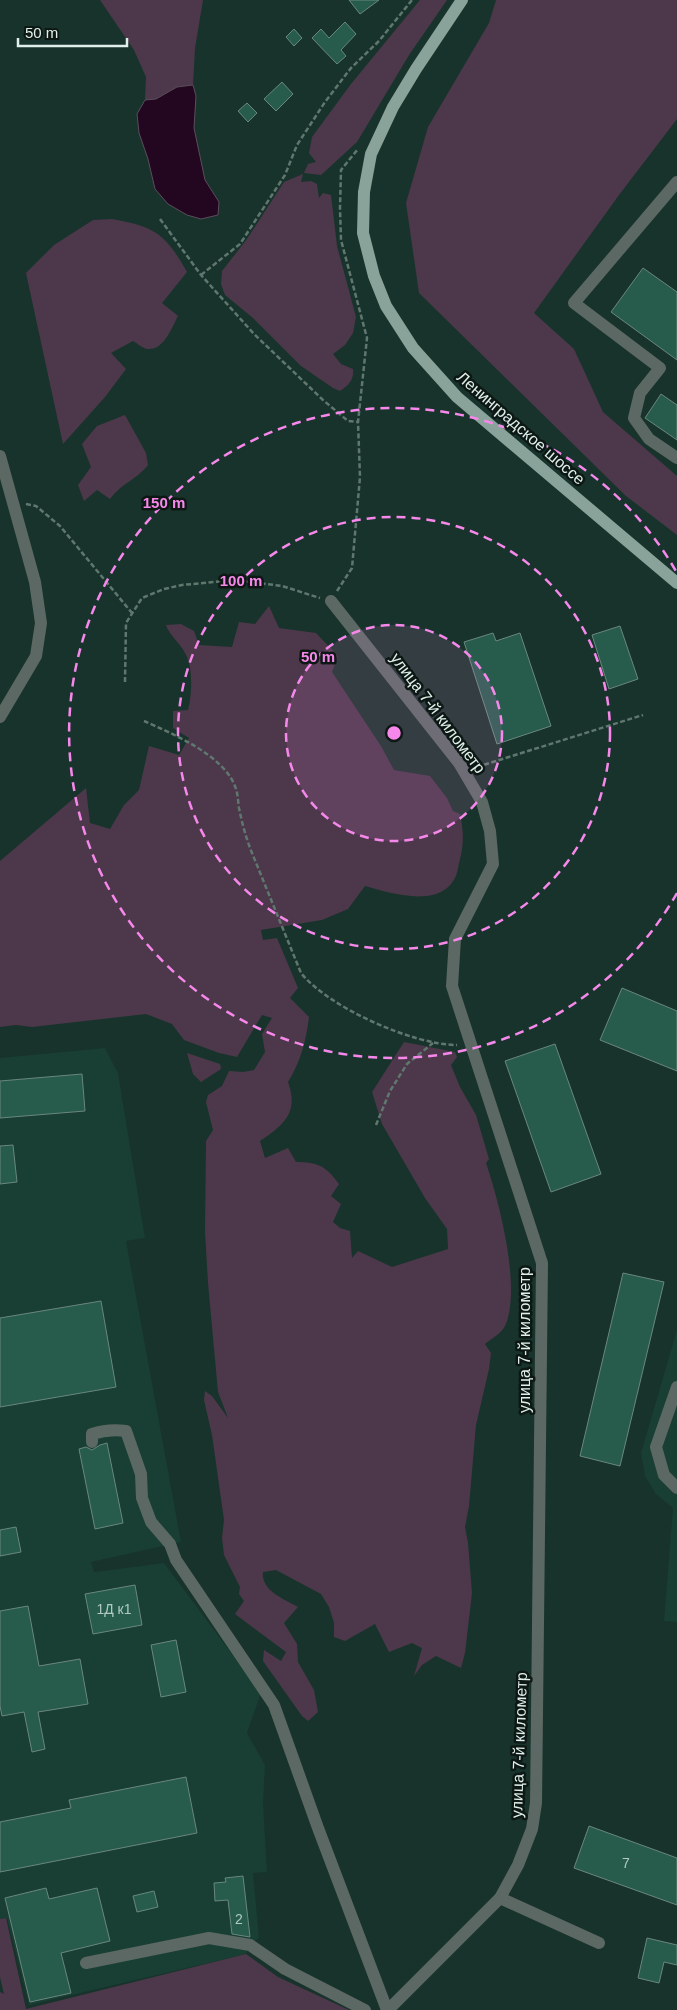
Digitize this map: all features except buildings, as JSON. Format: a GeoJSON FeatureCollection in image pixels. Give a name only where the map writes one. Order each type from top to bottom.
{"type":"FeatureCollection","features":[{"type":"Feature","properties":{"kind":"main road","name":"Ленинградское шоссе"},"geometry":{"type":"LineString","coordinates":[[462,0],[393,107],[371,154],[364,192],[363,233],[374,276],[386,306],[413,348],[457,396],[677,583]]}},
{"type":"Feature","properties":{"kind":"lane"},"geometry":{"type":"LineString","coordinates":[[677,182],[574,303],[660,368],[640,393],[634,418],[649,439],[677,458]]}},
{"type":"Feature","properties":{"kind":"lane"},"geometry":{"type":"LineString","coordinates":[[0,456],[35,582],[41,623],[36,656],[0,717]]}},
{"type":"Feature","properties":{"kind":"lane","name":"улица 7-й километр"},"geometry":{"type":"LineString","coordinates":[[331,601],[464,772],[482,802],[490,831],[492,864],[455,939],[452,986],[542,1263],[536,1803],[532,1829],[518,1865],[500,1898],[387,2010]]}},
{"type":"Feature","properties":{"kind":"lane"},"geometry":{"type":"LineString","coordinates":[[677,1387],[656,1447],[664,1475],[677,1488]]}},
{"type":"Feature","properties":{"kind":"lane"},"geometry":{"type":"LineString","coordinates":[[92,1442],[92,1434],[115,1429],[126,1431],[141,1474],[142,1498],[152,1522],[170,1544],[176,1560],[274,1705],[387,2010]]}},
{"type":"Feature","properties":{"kind":"lane"},"geometry":{"type":"LineString","coordinates":[[500,1898],[599,1943]]}},
{"type":"Feature","properties":{"kind":"lane"},"geometry":{"type":"LineString","coordinates":[[86,1963],[209,1938],[250,1945],[285,1969],[365,2010]]}},
{"type":"Feature","properties":{"kind":"path"},"geometry":{"type":"LineString","coordinates":[[201,275],[240,244],[285,175],[297,145],[325,102],[351,68],[379,41],[412,0]]}},
{"type":"Feature","properties":{"kind":"path"},"geometry":{"type":"LineString","coordinates":[[126,682],[126,623],[142,598],[164,589],[182,585],[235,580],[282,586],[331,601],[352,568],[360,477],[358,422],[367,338],[341,240],[340,208],[341,170],[363,142]]}},
{"type":"Feature","properties":{"kind":"path"},"geometry":{"type":"LineString","coordinates":[[160,219],[201,275],[254,334],[322,400],[348,421],[358,422]]}},
{"type":"Feature","properties":{"kind":"path"},"geometry":{"type":"LineString","coordinates":[[12,501],[36,506],[60,526],[132,613]]}},
{"type":"Feature","properties":{"kind":"path"},"geometry":{"type":"LineString","coordinates":[[464,772],[642,715]]}},
{"type":"Feature","properties":{"kind":"path"},"geometry":{"type":"LineString","coordinates":[[144,721],[196,747],[230,776],[236,788],[244,833],[301,973],[307,980],[340,1004],[387,1028],[432,1043],[447,1045],[471,1044]]}},
{"type":"Feature","properties":{"kind":"path"},"geometry":{"type":"LineString","coordinates":[[376,1124],[390,1091],[407,1064],[432,1043]]}},
{"type":"Feature","properties":{"kind":"shaded area"},"geometry":{"type":"Polygon","coordinates":[[[100,0],[203,0],[195,48],[193,85],[177,87],[156,99],[145,100],[146,77],[134,50],[100,0]]]}},
{"type":"Feature","properties":{"kind":"shaded area"},"geometry":{"type":"Polygon","coordinates":[[[420,0],[447,0],[409,55],[357,142],[321,175],[304,173],[308,164],[316,162],[309,153],[312,137],[351,84],[420,0]]]}},
{"type":"Feature","properties":{"kind":"shaded area"},"geometry":{"type":"Polygon","coordinates":[[[496,0],[677,0],[677,119],[619,195],[534,313],[574,349],[603,412],[677,476],[677,535],[626,496],[419,293],[406,203],[428,127],[489,23],[496,0]]]}},
{"type":"Feature","properties":{"kind":"shaded area"},"geometry":{"type":"Polygon","coordinates":[[[193,85],[196,96],[194,128],[205,180],[219,202],[218,215],[201,219],[187,215],[168,204],[155,189],[148,159],[139,133],[137,114],[145,100],[156,99],[177,87],[193,85]]]}},
{"type":"Feature","properties":{"kind":"shaded area"},"geometry":{"type":"Polygon","coordinates":[[[303,174],[301,182],[311,181],[317,184],[319,198],[323,193],[331,195],[337,246],[356,317],[353,333],[345,345],[333,354],[341,364],[353,369],[353,376],[350,382],[340,391],[301,366],[253,318],[225,295],[221,284],[222,271],[247,239],[284,182],[303,174]]]}},
{"type":"Feature","properties":{"kind":"shaded area"},"geometry":{"type":"Polygon","coordinates":[[[112,219],[149,229],[165,240],[172,248],[187,272],[162,303],[178,316],[167,337],[153,349],[143,348],[133,341],[111,353],[126,369],[105,397],[63,444],[26,273],[54,245],[93,220],[112,219]]]}},
{"type":"Feature","properties":{"kind":"shaded area"},"geometry":{"type":"Polygon","coordinates":[[[125,415],[146,453],[148,465],[110,499],[97,490],[84,501],[78,485],[91,467],[82,444],[97,426],[125,415]]]}},
{"type":"Feature","properties":{"kind":"shaded area"},"geometry":{"type":"Polygon","coordinates":[[[269,606],[279,628],[316,633],[338,656],[332,672],[381,746],[394,770],[430,776],[447,798],[453,811],[460,814],[463,839],[461,857],[455,878],[448,888],[438,893],[426,896],[400,895],[365,886],[348,909],[322,920],[261,930],[263,940],[277,938],[298,988],[290,998],[309,1017],[302,1051],[288,1082],[292,1102],[290,1110],[282,1123],[260,1141],[265,1158],[288,1148],[296,1162],[321,1166],[334,1178],[339,1184],[331,1196],[341,1204],[333,1222],[340,1228],[350,1231],[352,1258],[358,1251],[392,1267],[448,1249],[447,1229],[425,1198],[382,1124],[372,1092],[404,1042],[455,1052],[457,1057],[451,1065],[460,1087],[476,1115],[489,1159],[486,1163],[497,1199],[507,1245],[511,1290],[510,1310],[504,1329],[485,1344],[491,1353],[476,1425],[469,1506],[465,1527],[472,1593],[465,1653],[461,1668],[436,1656],[422,1665],[414,1676],[422,1648],[412,1643],[389,1652],[375,1624],[345,1641],[334,1637],[334,1623],[329,1607],[321,1594],[276,1570],[263,1572],[263,1579],[274,1594],[298,1607],[284,1623],[297,1644],[298,1662],[314,1690],[318,1712],[308,1721],[302,1716],[263,1661],[264,1650],[281,1661],[286,1652],[235,1614],[244,1601],[239,1594],[240,1587],[224,1555],[222,1538],[224,1520],[212,1435],[204,1400],[205,1391],[212,1396],[228,1418],[218,1392],[208,1283],[205,1232],[206,1141],[213,1130],[206,1102],[208,1095],[222,1086],[229,1071],[243,1072],[254,1070],[265,1052],[262,1034],[272,1018],[262,1015],[237,1057],[219,1053],[184,1040],[172,1024],[146,1014],[32,1027],[16,1025],[0,1027],[0,861],[86,788],[90,823],[110,829],[124,805],[139,790],[149,746],[179,755],[189,738],[173,728],[173,711],[188,710],[191,674],[186,655],[166,625],[181,624],[194,631],[199,645],[232,647],[239,622],[255,624],[269,606]]]}},
{"type":"Feature","properties":{"kind":"shaded area"},"geometry":{"type":"Polygon","coordinates":[[[105,1048],[118,1073],[145,1238],[126,1241],[181,1542],[91,1562],[94,1572],[164,1563],[261,1693],[247,1733],[265,1765],[263,1804],[267,1872],[253,1873],[259,1938],[250,1945],[246,1954],[29,2005],[7,1918],[0,1919],[0,1058],[105,1048]]]}},
{"type":"Feature","properties":{"kind":"shaded area"},"geometry":{"type":"Polygon","coordinates":[[[187,1053],[220,1064],[221,1069],[201,1082],[193,1074],[187,1053]]]}},
{"type":"Feature","properties":{"kind":"shaded area"},"geometry":{"type":"Polygon","coordinates":[[[677,1330],[677,1622],[664,1621],[673,1508],[656,1494],[645,1476],[641,1453],[677,1330]]]}},
{"type":"Feature","properties":{"kind":"shaded area"},"geometry":{"type":"Polygon","coordinates":[[[6,1918],[26,2009],[246,1954],[278,1977],[349,2010],[0,2010],[0,1992],[4,1994],[0,1977],[0,1919],[6,1918]]]}}]}
